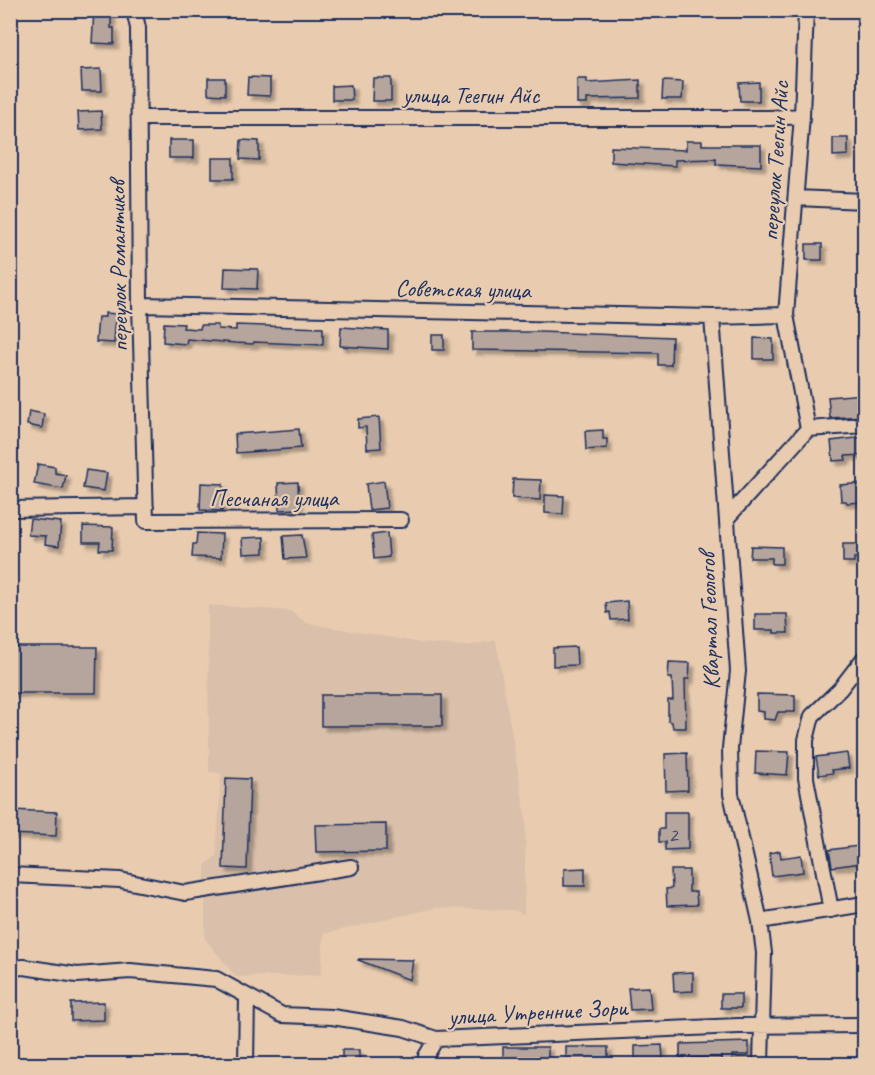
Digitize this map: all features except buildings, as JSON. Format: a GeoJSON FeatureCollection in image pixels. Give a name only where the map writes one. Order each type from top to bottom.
{"type":"FeatureCollection","features":[{"type":"Feature","properties":{"kind":"street","name":"переулок Романтиков"},"geometry":{"type":"LineString","coordinates":[[134,10],[138,28],[140,305],[146,521]]}},
{"type":"Feature","properties":{"kind":"street","name":"переулок Теегин Айс"},"geometry":{"type":"LineString","coordinates":[[786,315],[802,116],[806,10]]}},
{"type":"Feature","properties":{"kind":"street","name":"улица Теегин Айс"},"geometry":{"type":"LineString","coordinates":[[140,118],[770,118],[802,116]]}},
{"type":"Feature","properties":{"kind":"street"},"geometry":{"type":"LineString","coordinates":[[796,198],[864,201]]}},
{"type":"Feature","properties":{"kind":"street","name":"Советская улица"},"geometry":{"type":"LineString","coordinates":[[140,305],[712,317],[786,315]]}},
{"type":"Feature","properties":{"kind":"street"},"geometry":{"type":"LineString","coordinates":[[786,315],[808,429]]}},
{"type":"Feature","properties":{"kind":"street","name":"Квартал Геологов"},"geometry":{"type":"LineString","coordinates":[[712,317],[738,671],[730,748],[731,794],[760,921],[764,953],[761,1065]]}},
{"type":"Feature","properties":{"kind":"street"},"geometry":{"type":"LineString","coordinates":[[727,518],[808,429],[864,424]]}},
{"type":"Feature","properties":{"kind":"street"},"geometry":{"type":"LineString","coordinates":[[10,508],[146,507]]}},
{"type":"Feature","properties":{"kind":"street","name":"Песчаная улица"},"geometry":{"type":"LineString","coordinates":[[146,521],[401,520]]}},
{"type":"Feature","properties":{"kind":"street"},"geometry":{"type":"LineString","coordinates":[[831,910],[806,778],[806,740],[812,716],[840,689],[864,658]]}},
{"type":"Feature","properties":{"kind":"street"},"geometry":{"type":"LineString","coordinates":[[10,875],[120,880],[185,893],[351,867]]}},
{"type":"Feature","properties":{"kind":"street"},"geometry":{"type":"LineString","coordinates":[[760,921],[864,904]]}},
{"type":"Feature","properties":{"kind":"street","name":"улица Утренние Зори"},"geometry":{"type":"LineString","coordinates":[[10,968],[24,967],[77,975],[130,971],[216,979],[282,1015],[332,1017],[403,1028],[436,1039],[761,1026],[864,1025]]}},
{"type":"Feature","properties":{"kind":"street"},"geometry":{"type":"LineString","coordinates":[[246,1065],[247,996]]}},
{"type":"Feature","properties":{"kind":"street"},"geometry":{"type":"LineString","coordinates":[[427,1065],[426,1056],[436,1039]]}},
{"type":"Feature","properties":{"kind":"shaded area"},"geometry":{"type":"Polygon","coordinates":[[[208,605],[290,611],[307,623],[421,643],[467,646],[496,640],[526,818],[524,914],[513,910],[435,908],[324,934],[321,975],[236,977],[205,939],[205,865],[216,856],[221,773],[209,772],[208,605]]]}}]}
